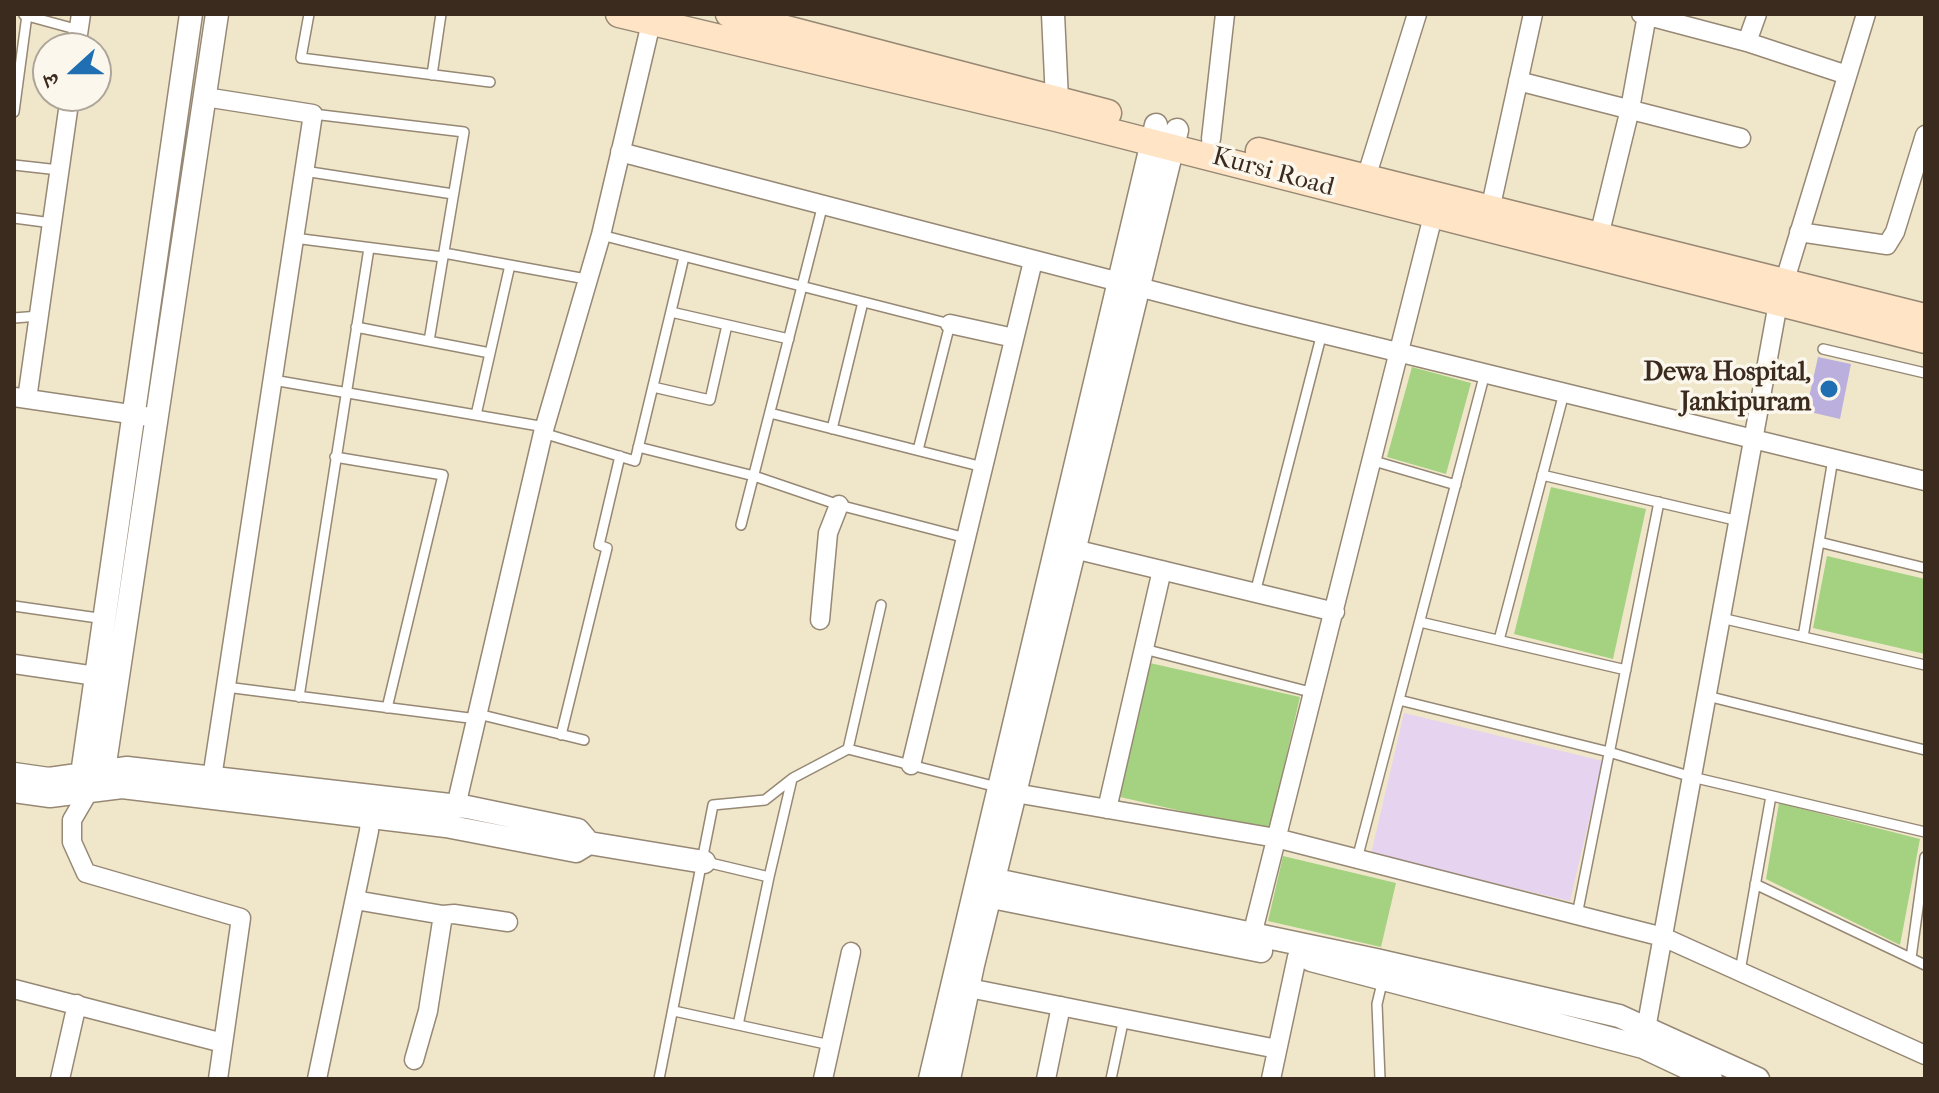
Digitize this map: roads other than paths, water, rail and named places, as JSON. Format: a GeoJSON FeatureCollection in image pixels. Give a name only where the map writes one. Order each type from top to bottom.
{"type":"FeatureCollection","features":[{"type":"Feature","properties":{"kind":"main road","name":"Kursi Road"},"geometry":{"type":"LineString","coordinates":[[619,14],[1165,136],[1781,291],[1925,317]]}},
{"type":"Feature","properties":{"kind":"main road","name":"Kursi Road"},"geometry":{"type":"LineString","coordinates":[[729,14],[1057,100],[1165,136],[1211,139],[1366,178],[1436,206],[1490,210],[1599,236],[1781,291],[1925,340]]}},
{"type":"Feature","properties":{"kind":"street"},"geometry":{"type":"LineString","coordinates":[[92,778],[96,676],[191,14]]}},
{"type":"Feature","properties":{"kind":"street"},"geometry":{"type":"LineString","coordinates":[[217,14],[157,418],[92,778],[72,820],[72,842],[86,873],[241,918],[218,1079]]}},
{"type":"Feature","properties":{"kind":"street"},"geometry":{"type":"LineString","coordinates":[[1053,14],[1057,100]]}},
{"type":"Feature","properties":{"kind":"street"},"geometry":{"type":"LineString","coordinates":[[1211,139],[1225,14]]}},
{"type":"Feature","properties":{"kind":"street"},"geometry":{"type":"LineString","coordinates":[[1366,178],[1417,14]]}},
{"type":"Feature","properties":{"kind":"street"},"geometry":{"type":"LineString","coordinates":[[1490,210],[1533,14]]}},
{"type":"Feature","properties":{"kind":"street"},"geometry":{"type":"LineString","coordinates":[[1747,42],[1757,14]]}},
{"type":"Feature","properties":{"kind":"street"},"geometry":{"type":"LineString","coordinates":[[1644,1037],[1781,291],[1866,14]]}},
{"type":"Feature","properties":{"kind":"street"},"geometry":{"type":"LineString","coordinates":[[1599,236],[1630,109],[1644,15],[1674,18],[1847,75]]}},
{"type":"Feature","properties":{"kind":"street"},"geometry":{"type":"LineString","coordinates":[[456,806],[544,430],[601,235],[651,23]]}},
{"type":"Feature","properties":{"kind":"street"},"geometry":{"type":"LineString","coordinates":[[1518,81],[1741,138]]}},
{"type":"Feature","properties":{"kind":"street"},"geometry":{"type":"LineString","coordinates":[[205,97],[313,114],[212,778]]}},
{"type":"Feature","properties":{"kind":"street"},"geometry":{"type":"LineString","coordinates":[[68,112],[39,316],[20,398],[157,418]]}},
{"type":"Feature","properties":{"kind":"street"},"geometry":{"type":"LineString","coordinates":[[1799,232],[1887,245],[1895,232],[1925,135]]}},
{"type":"Feature","properties":{"kind":"street"},"geometry":{"type":"LineString","coordinates":[[930,1079],[984,886],[1165,136]]}},
{"type":"Feature","properties":{"kind":"street"},"geometry":{"type":"LineString","coordinates":[[620,152],[822,208],[1925,481]]}},
{"type":"Feature","properties":{"kind":"street"},"geometry":{"type":"LineString","coordinates":[[1250,941],[1374,461],[1436,206]]}},
{"type":"Feature","properties":{"kind":"street"},"geometry":{"type":"LineString","coordinates":[[911,765],[1033,261]]}},
{"type":"Feature","properties":{"kind":"street"},"geometry":{"type":"LineString","coordinates":[[1006,790],[1074,549],[1129,285]]}},
{"type":"Feature","properties":{"kind":"street"},"geometry":{"type":"LineString","coordinates":[[950,324],[1014,338]]}},
{"type":"Feature","properties":{"kind":"street"},"geometry":{"type":"LineString","coordinates":[[820,620],[828,533],[839,505]]}},
{"type":"Feature","properties":{"kind":"street"},"geometry":{"type":"LineString","coordinates":[[1074,549],[1335,612]]}},
{"type":"Feature","properties":{"kind":"street"},"geometry":{"type":"LineString","coordinates":[[1107,809],[1162,570]]}},
{"type":"Feature","properties":{"kind":"street"},"geometry":{"type":"LineString","coordinates":[[14,664],[96,676]]}},
{"type":"Feature","properties":{"kind":"street"},"geometry":{"type":"LineString","coordinates":[[14,791],[50,796],[92,778],[127,768],[456,806],[578,830],[589,843],[704,862]]}},
{"type":"Feature","properties":{"kind":"street"},"geometry":{"type":"LineString","coordinates":[[14,774],[49,779],[92,778],[122,787],[446,826],[576,851],[589,843]]}},
{"type":"Feature","properties":{"kind":"street"},"geometry":{"type":"LineString","coordinates":[[1006,790],[1276,838],[1663,937],[1925,1055]]}},
{"type":"Feature","properties":{"kind":"street"},"geometry":{"type":"LineString","coordinates":[[317,1079],[370,816]]}},
{"type":"Feature","properties":{"kind":"street"},"geometry":{"type":"LineString","coordinates":[[984,886],[1619,1016],[1644,1037],[1711,1079]]}},
{"type":"Feature","properties":{"kind":"street"},"geometry":{"type":"LineString","coordinates":[[949,1079],[969,988],[984,886]]}},
{"type":"Feature","properties":{"kind":"street"},"geometry":{"type":"LineString","coordinates":[[355,900],[508,922]]}},
{"type":"Feature","properties":{"kind":"street"},"geometry":{"type":"LineString","coordinates":[[414,1060],[428,1011],[443,915]]}},
{"type":"Feature","properties":{"kind":"street"},"geometry":{"type":"LineString","coordinates":[[1250,941],[1297,957],[1383,979],[1644,1037],[1758,1079]]}},
{"type":"Feature","properties":{"kind":"street"},"geometry":{"type":"LineString","coordinates":[[823,1079],[851,952]]}},
{"type":"Feature","properties":{"kind":"street"},"geometry":{"type":"LineString","coordinates":[[1271,1079],[1297,957]]}},
{"type":"Feature","properties":{"kind":"street"},"geometry":{"type":"LineString","coordinates":[[969,988],[1277,1049]]}},
{"type":"Feature","properties":{"kind":"street"},"geometry":{"type":"LineString","coordinates":[[14,989],[223,1043]]}},
{"type":"Feature","properties":{"kind":"street"},"geometry":{"type":"LineString","coordinates":[[60,1079],[77,1004]]}},
{"type":"Feature","properties":{"kind":"street"},"geometry":{"type":"LineString","coordinates":[[1046,1079],[1061,1006]]}},
{"type":"Feature","properties":{"kind":"lane"},"geometry":{"type":"LineString","coordinates":[[309,14],[301,58],[490,82]]}},
{"type":"Feature","properties":{"kind":"lane"},"geometry":{"type":"LineString","coordinates":[[432,75],[441,14]]}},
{"type":"Feature","properties":{"kind":"lane"},"geometry":{"type":"LineString","coordinates":[[14,112],[24,15],[79,31]]}},
{"type":"Feature","properties":{"kind":"lane"},"geometry":{"type":"LineString","coordinates":[[313,114],[464,132],[429,341]]}},
{"type":"Feature","properties":{"kind":"lane"},"geometry":{"type":"LineString","coordinates":[[14,165],[59,170]]}},
{"type":"Feature","properties":{"kind":"lane"},"geometry":{"type":"LineString","coordinates":[[304,171],[453,194]]}},
{"type":"Feature","properties":{"kind":"lane"},"geometry":{"type":"LineString","coordinates":[[741,525],[822,208]]}},
{"type":"Feature","properties":{"kind":"lane"},"geometry":{"type":"LineString","coordinates":[[14,218],[52,223]]}},
{"type":"Feature","properties":{"kind":"lane"},"geometry":{"type":"LineString","coordinates":[[601,235],[950,324],[918,450]]}},
{"type":"Feature","properties":{"kind":"lane"},"geometry":{"type":"LineString","coordinates":[[294,238],[443,255],[586,279]]}},
{"type":"Feature","properties":{"kind":"lane"},"geometry":{"type":"LineString","coordinates":[[299,697],[369,248]]}},
{"type":"Feature","properties":{"kind":"lane"},"geometry":{"type":"LineString","coordinates":[[273,380],[476,415],[544,430],[635,461],[684,257]]}},
{"type":"Feature","properties":{"kind":"lane"},"geometry":{"type":"LineString","coordinates":[[476,415],[510,265]]}},
{"type":"Feature","properties":{"kind":"lane"},"geometry":{"type":"LineString","coordinates":[[832,429],[863,302]]}},
{"type":"Feature","properties":{"kind":"lane"},"geometry":{"type":"LineString","coordinates":[[671,312],[789,339]]}},
{"type":"Feature","properties":{"kind":"lane"},"geometry":{"type":"LineString","coordinates":[[14,318],[39,316]]}},
{"type":"Feature","properties":{"kind":"lane"},"geometry":{"type":"LineString","coordinates":[[653,387],[710,400],[727,325]]}},
{"type":"Feature","properties":{"kind":"lane"},"geometry":{"type":"LineString","coordinates":[[356,327],[490,353]]}},
{"type":"Feature","properties":{"kind":"lane"},"geometry":{"type":"LineString","coordinates":[[1255,593],[1322,333]]}},
{"type":"Feature","properties":{"kind":"lane"},"geometry":{"type":"LineString","coordinates":[[1823,349],[1925,373]]}},
{"type":"Feature","properties":{"kind":"lane"},"geometry":{"type":"LineString","coordinates":[[1357,859],[1485,373]]}},
{"type":"Feature","properties":{"kind":"lane"},"geometry":{"type":"LineString","coordinates":[[1499,640],[1564,393]]}},
{"type":"Feature","properties":{"kind":"lane"},"geometry":{"type":"LineString","coordinates":[[770,413],[983,467]]}},
{"type":"Feature","properties":{"kind":"lane"},"geometry":{"type":"LineString","coordinates":[[638,447],[754,476],[839,505],[966,538]]}},
{"type":"Feature","properties":{"kind":"lane"},"geometry":{"type":"LineString","coordinates":[[561,735],[607,548],[599,545],[620,456]]}},
{"type":"Feature","properties":{"kind":"lane"},"geometry":{"type":"LineString","coordinates":[[335,457],[443,475],[387,708]]}},
{"type":"Feature","properties":{"kind":"lane"},"geometry":{"type":"LineString","coordinates":[[1803,637],[1833,459]]}},
{"type":"Feature","properties":{"kind":"lane"},"geometry":{"type":"LineString","coordinates":[[1374,461],[1456,485]]}},
{"type":"Feature","properties":{"kind":"lane"},"geometry":{"type":"LineString","coordinates":[[1542,475],[1739,521]]}},
{"type":"Feature","properties":{"kind":"lane"},"geometry":{"type":"LineString","coordinates":[[1577,915],[1659,502]]}},
{"type":"Feature","properties":{"kind":"lane"},"geometry":{"type":"LineString","coordinates":[[1819,542],[1925,568]]}},
{"type":"Feature","properties":{"kind":"lane"},"geometry":{"type":"LineString","coordinates":[[848,749],[881,605]]}},
{"type":"Feature","properties":{"kind":"lane"},"geometry":{"type":"LineString","coordinates":[[14,606],[105,619]]}},
{"type":"Feature","properties":{"kind":"lane"},"geometry":{"type":"LineString","coordinates":[[1721,618],[1925,665]]}},
{"type":"Feature","properties":{"kind":"lane"},"geometry":{"type":"LineString","coordinates":[[1420,622],[1626,670]]}},
{"type":"Feature","properties":{"kind":"lane"},"geometry":{"type":"LineString","coordinates":[[1144,649],[1314,693]]}},
{"type":"Feature","properties":{"kind":"lane"},"geometry":{"type":"LineString","coordinates":[[226,687],[477,717],[584,740]]}},
{"type":"Feature","properties":{"kind":"lane"},"geometry":{"type":"LineString","coordinates":[[1707,696],[1925,750]]}},
{"type":"Feature","properties":{"kind":"lane"},"geometry":{"type":"LineString","coordinates":[[1399,700],[1609,752],[1692,777],[1925,832]]}},
{"type":"Feature","properties":{"kind":"lane"},"geometry":{"type":"LineString","coordinates":[[659,1079],[713,805],[765,800],[793,778],[848,749],[1006,790]]}},
{"type":"Feature","properties":{"kind":"lane"},"geometry":{"type":"LineString","coordinates":[[738,1025],[793,778]]}},
{"type":"Feature","properties":{"kind":"lane"},"geometry":{"type":"LineString","coordinates":[[1740,971],[1771,796]]}},
{"type":"Feature","properties":{"kind":"lane"},"geometry":{"type":"LineString","coordinates":[[1911,958],[1925,857]]}},
{"type":"Feature","properties":{"kind":"lane"},"geometry":{"type":"LineString","coordinates":[[704,862],[769,877]]}},
{"type":"Feature","properties":{"kind":"lane"},"geometry":{"type":"LineString","coordinates":[[1755,884],[1925,965]]}},
{"type":"Feature","properties":{"kind":"lane"},"geometry":{"type":"LineString","coordinates":[[1380,1079],[1377,1004],[1383,979]]}},
{"type":"Feature","properties":{"kind":"lane"},"geometry":{"type":"LineString","coordinates":[[674,1011],[830,1045]]}},
{"type":"Feature","properties":{"kind":"lane"},"geometry":{"type":"LineString","coordinates":[[1111,1079],[1124,1018]]}},
{"type":"Feature","properties":{"kind":"place","name":"Dewa Hospital, Jankipuram"},"geometry":{"type":"Point","coordinates":[1829,389]}}]}
